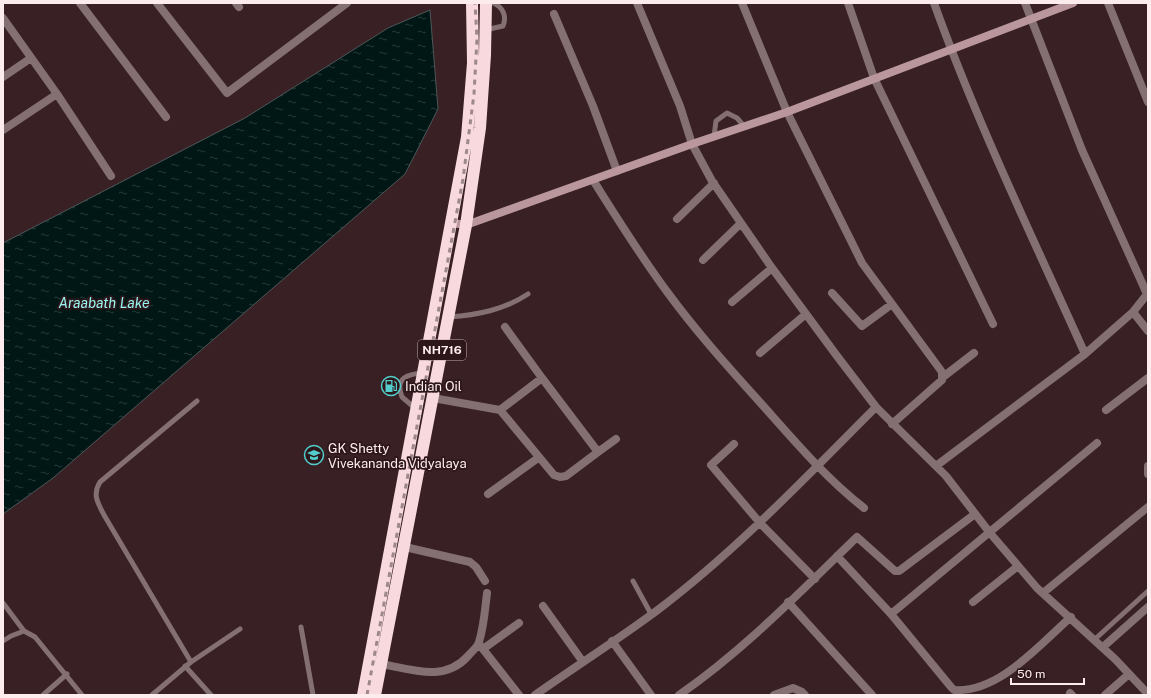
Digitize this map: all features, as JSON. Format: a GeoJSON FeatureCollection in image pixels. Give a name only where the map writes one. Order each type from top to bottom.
{"type":"FeatureCollection","features":[{"type":"Feature","properties":{"kind":"highway","name":"NH716"},"geometry":{"type":"LineString","coordinates":[[364,695],[467,137],[473,63],[472,3]]}},
{"type":"Feature","properties":{"kind":"highway","name":"NH716"},"geometry":{"type":"LineString","coordinates":[[375,695],[466,225],[480,128],[486,3]]}},
{"type":"Feature","properties":{"kind":"street"},"geometry":{"type":"LineString","coordinates":[[80,3],[166,117]]}},
{"type":"Feature","properties":{"kind":"street"},"geometry":{"type":"LineString","coordinates":[[157,3],[227,92],[347,3]]}},
{"type":"Feature","properties":{"kind":"street"},"geometry":{"type":"LineString","coordinates":[[637,3],[680,106],[692,144],[714,183],[772,268],[806,314],[876,407],[936,466],[1018,566],[1043,593],[1103,647],[1148,694]]}},
{"type":"Feature","properties":{"kind":"street"},"geometry":{"type":"LineString","coordinates":[[742,3],[788,112],[862,263],[939,365],[943,377]]}},
{"type":"Feature","properties":{"kind":"street"},"geometry":{"type":"LineString","coordinates":[[848,3],[874,78],[993,324]]}},
{"type":"Feature","properties":{"kind":"street"},"geometry":{"type":"LineString","coordinates":[[934,3],[950,49],[1085,354]]}},
{"type":"Feature","properties":{"kind":"street"},"geometry":{"type":"LineString","coordinates":[[936,466],[1085,354],[1133,312],[1148,293],[1082,150],[1025,3]]}},
{"type":"Feature","properties":{"kind":"street"},"geometry":{"type":"LineString","coordinates":[[452,222],[466,225],[714,136],[788,112],[1073,3]]}},
{"type":"Feature","properties":{"kind":"street"},"geometry":{"type":"LineString","coordinates":[[1108,3],[1148,102]]}},
{"type":"Feature","properties":{"kind":"street"},"geometry":{"type":"LineString","coordinates":[[554,14],[593,106],[617,171]]}},
{"type":"Feature","properties":{"kind":"street"},"geometry":{"type":"LineString","coordinates":[[3,18],[57,94],[111,176]]}},
{"type":"Feature","properties":{"kind":"street"},"geometry":{"type":"LineString","coordinates":[[3,77],[31,58]]}},
{"type":"Feature","properties":{"kind":"street"},"geometry":{"type":"LineString","coordinates":[[3,130],[57,94]]}},
{"type":"Feature","properties":{"kind":"street"},"geometry":{"type":"LineString","coordinates":[[593,180],[634,244],[700,334],[817,466],[842,491],[864,508]]}},
{"type":"Feature","properties":{"kind":"street"},"geometry":{"type":"LineString","coordinates":[[677,219],[714,183]]}},
{"type":"Feature","properties":{"kind":"street"},"geometry":{"type":"LineString","coordinates":[[703,260],[741,223]]}},
{"type":"Feature","properties":{"kind":"street"},"geometry":{"type":"LineString","coordinates":[[732,302],[772,268]]}},
{"type":"Feature","properties":{"kind":"street"},"geometry":{"type":"LineString","coordinates":[[832,293],[862,326],[892,304]]}},
{"type":"Feature","properties":{"kind":"street"},"geometry":{"type":"LineString","coordinates":[[1133,312],[1148,332]]}},
{"type":"Feature","properties":{"kind":"street"},"geometry":{"type":"LineString","coordinates":[[760,353],[806,314]]}},
{"type":"Feature","properties":{"kind":"street"},"geometry":{"type":"LineString","coordinates":[[505,328],[598,452]]}},
{"type":"Feature","properties":{"kind":"street"},"geometry":{"type":"LineString","coordinates":[[892,424],[943,377],[974,353]]}},
{"type":"Feature","properties":{"kind":"street"},"geometry":{"type":"LineString","coordinates":[[500,410],[542,378]]}},
{"type":"Feature","properties":{"kind":"street"},"geometry":{"type":"LineString","coordinates":[[1106,410],[1148,378]]}},
{"type":"Feature","properties":{"kind":"street"},"geometry":{"type":"LineString","coordinates":[[433,398],[500,410],[538,458],[554,475],[560,477],[566,476],[616,439]]}},
{"type":"Feature","properties":{"kind":"street"},"geometry":{"type":"LineString","coordinates":[[535,695],[651,614],[760,523],[876,407]]}},
{"type":"Feature","properties":{"kind":"street"},"geometry":{"type":"LineString","coordinates":[[891,614],[1097,443]]}},
{"type":"Feature","properties":{"kind":"street"},"geometry":{"type":"LineString","coordinates":[[734,444],[711,465],[760,523],[815,579]]}},
{"type":"Feature","properties":{"kind":"street"},"geometry":{"type":"LineString","coordinates":[[488,494],[538,458]]}},
{"type":"Feature","properties":{"kind":"street"},"geometry":{"type":"LineString","coordinates":[[1148,466],[1148,474]]}},
{"type":"Feature","properties":{"kind":"street"},"geometry":{"type":"LineString","coordinates":[[1043,593],[1148,507]]}},
{"type":"Feature","properties":{"kind":"street"},"geometry":{"type":"LineString","coordinates":[[679,695],[711,673],[746,643],[788,602],[815,579],[857,537],[895,571],[899,571],[975,514]]}},
{"type":"Feature","properties":{"kind":"street"},"geometry":{"type":"LineString","coordinates":[[405,546],[470,562],[476,567],[485,581]]}},
{"type":"Feature","properties":{"kind":"street"},"geometry":{"type":"LineString","coordinates":[[837,556],[891,614],[954,690],[961,690],[991,683],[1006,675],[1070,617]]}},
{"type":"Feature","properties":{"kind":"street"},"geometry":{"type":"LineString","coordinates":[[974,602],[1018,566]]}},
{"type":"Feature","properties":{"kind":"street"},"geometry":{"type":"LineString","coordinates":[[487,593],[481,646],[519,695]]}},
{"type":"Feature","properties":{"kind":"street"},"geometry":{"type":"LineString","coordinates":[[788,602],[872,695]]}},
{"type":"Feature","properties":{"kind":"street"},"geometry":{"type":"LineString","coordinates":[[543,606],[583,662]]}},
{"type":"Feature","properties":{"kind":"street"},"geometry":{"type":"LineString","coordinates":[[1103,647],[1148,607]]}},
{"type":"Feature","properties":{"kind":"street"},"geometry":{"type":"LineString","coordinates":[[381,664],[427,672],[444,672],[458,666],[481,646],[519,623]]}},
{"type":"Feature","properties":{"kind":"street"},"geometry":{"type":"LineString","coordinates":[[612,641],[651,695]]}},
{"type":"Feature","properties":{"kind":"street"},"geometry":{"type":"LineString","coordinates":[[1105,695],[1129,674]]}},
{"type":"Feature","properties":{"kind":"street"},"geometry":{"type":"LineString","coordinates":[[774,695],[793,688],[805,695]]}},
{"type":"Feature","properties":{"kind":"lane"},"geometry":{"type":"LineString","coordinates":[[485,30],[503,26],[505,21],[504,12],[499,5],[493,3]]}},
{"type":"Feature","properties":{"kind":"lane"},"geometry":{"type":"LineString","coordinates":[[714,136],[716,121],[727,113],[737,118],[744,126]]}},
{"type":"Feature","properties":{"kind":"lane"},"geometry":{"type":"LineString","coordinates":[[448,317],[490,311],[516,302],[528,294]]}},
{"type":"Feature","properties":{"kind":"lane"},"geometry":{"type":"LineString","coordinates":[[417,410],[402,397],[400,385],[403,378],[409,374],[424,373]]}},
{"type":"Feature","properties":{"kind":"lane"},"geometry":{"type":"LineString","coordinates":[[191,662],[104,515],[95,494],[95,489],[108,475],[198,402]]}},
{"type":"Feature","properties":{"kind":"lane"},"geometry":{"type":"LineString","coordinates":[[633,581],[651,614]]}},
{"type":"Feature","properties":{"kind":"lane"},"geometry":{"type":"LineString","coordinates":[[1094,640],[1148,591]]}},
{"type":"Feature","properties":{"kind":"lane"},"geometry":{"type":"LineString","coordinates":[[3,603],[24,631],[35,637],[67,674],[82,695]]}},
{"type":"Feature","properties":{"kind":"lane"},"geometry":{"type":"LineString","coordinates":[[301,627],[313,695]]}},
{"type":"Feature","properties":{"kind":"lane"},"geometry":{"type":"LineString","coordinates":[[152,695],[185,666],[240,629]]}},
{"type":"Feature","properties":{"kind":"lane"},"geometry":{"type":"LineString","coordinates":[[3,641],[24,631]]}},
{"type":"Feature","properties":{"kind":"lane"},"geometry":{"type":"LineString","coordinates":[[185,666],[211,695]]}},
{"type":"Feature","properties":{"kind":"lane"},"geometry":{"type":"LineString","coordinates":[[43,695],[67,674]]}},
{"type":"Feature","properties":{"kind":"water","name":"Araabath Lake"},"geometry":{"type":"Polygon","coordinates":[[[430,10],[438,109],[405,174],[53,478],[3,514],[3,243],[245,118],[388,28],[430,10]]]}},
{"type":"Feature","properties":{"kind":"railway"},"geometry":{"type":"LineString","coordinates":[[367,695],[463,179],[474,94],[477,39],[475,3]]}},
{"type":"Feature","properties":{"kind":"place","name":"Indian Oil"},"geometry":{"type":"Point","coordinates":[391,386]}},
{"type":"Feature","properties":{"kind":"place","name":"GK Shetty Vivekananda Vidyalaya"},"geometry":{"type":"Point","coordinates":[314,455]}}]}
